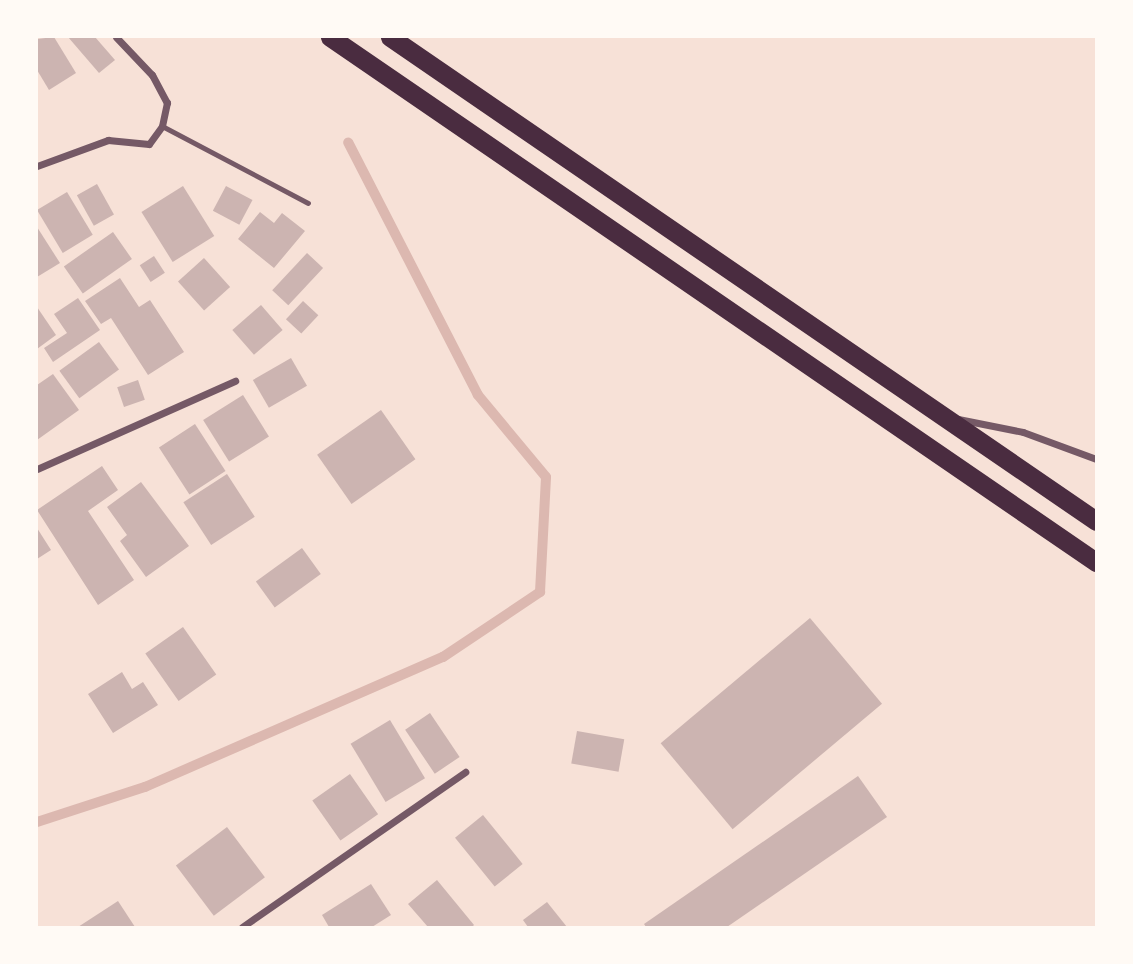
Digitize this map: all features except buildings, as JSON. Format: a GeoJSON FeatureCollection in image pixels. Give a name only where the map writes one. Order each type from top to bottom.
{"type":"FeatureCollection","features":[{"type":"Feature","properties":{"kind":"highway"},"geometry":{"type":"LineString","coordinates":[[330,37],[1096,562]]}},
{"type":"Feature","properties":{"kind":"highway"},"geometry":{"type":"LineString","coordinates":[[390,37],[1096,521]]}},
{"type":"Feature","properties":{"kind":"street"},"geometry":{"type":"LineString","coordinates":[[37,166],[108,140],[149,144],[162,126],[167,103],[152,75],[116,37]]}},
{"type":"Feature","properties":{"kind":"street"},"geometry":{"type":"LineString","coordinates":[[37,469],[235,381]]}},
{"type":"Feature","properties":{"kind":"street"},"geometry":{"type":"LineString","coordinates":[[947,417],[1023,432],[1096,459]]}},
{"type":"Feature","properties":{"kind":"street"},"geometry":{"type":"LineString","coordinates":[[242,927],[465,772]]}},
{"type":"Feature","properties":{"kind":"lane"},"geometry":{"type":"LineString","coordinates":[[162,126],[308,203]]}},
{"type":"Feature","properties":{"kind":"waterway"},"geometry":{"type":"LineString","coordinates":[[37,822],[145,787],[443,657],[540,592],[546,477],[478,395],[348,142]]}}]}
